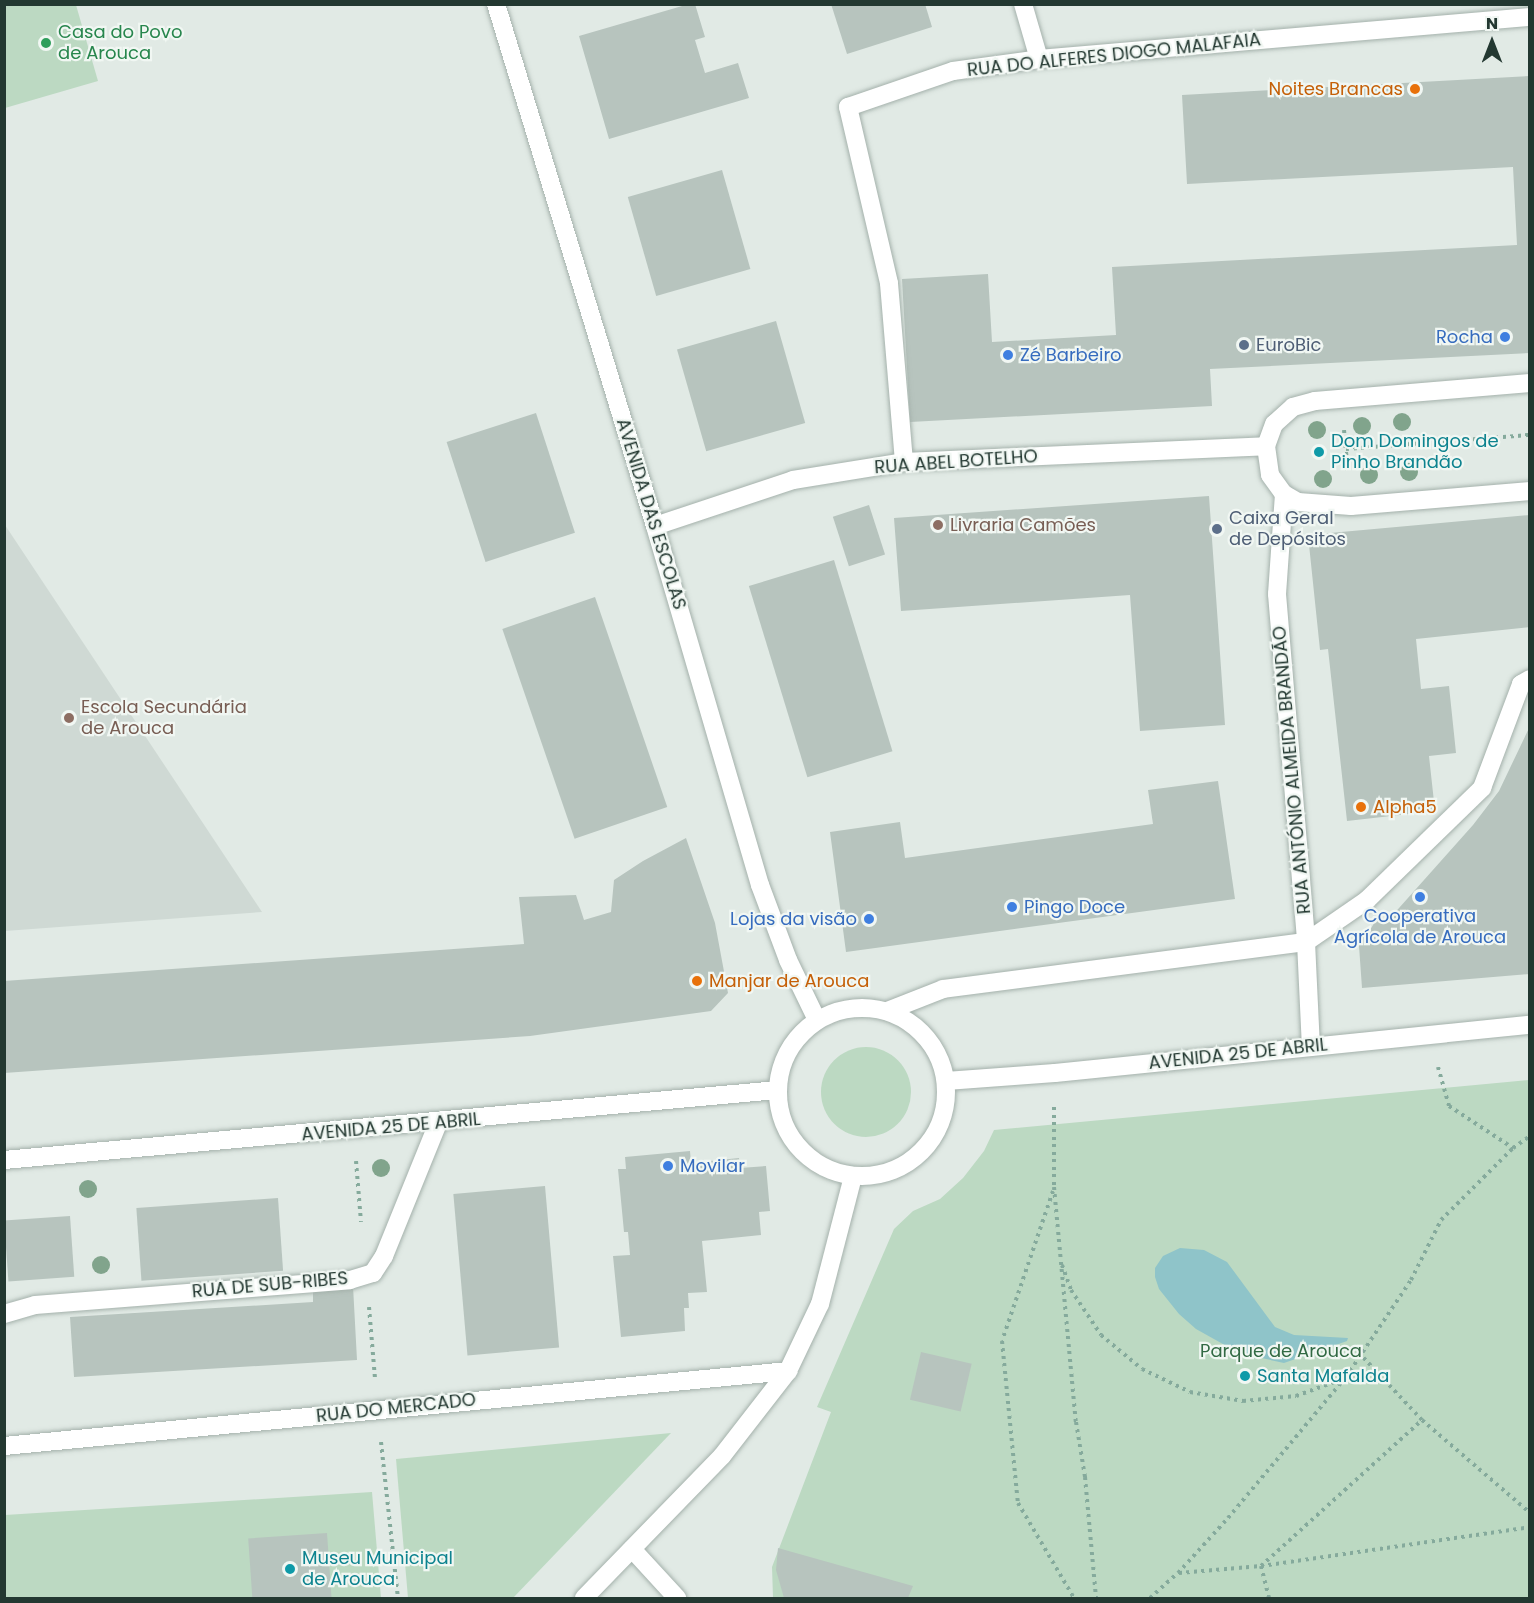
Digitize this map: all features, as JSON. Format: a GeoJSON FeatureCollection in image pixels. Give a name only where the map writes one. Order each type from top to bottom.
{"type":"FeatureCollection","features":[{"type":"Feature","properties":{"kind":"street","name":"AVENIDA DAS ESCOLAS"},"geometry":{"type":"LineString","coordinates":[[496,4],[655,526],[760,885],[788,960],[817,1020]]}},
{"type":"Feature","properties":{"kind":"street"},"geometry":{"type":"LineString","coordinates":[[1023,4],[1039,59]]}},
{"type":"Feature","properties":{"kind":"street","name":"RUA DO ALFERES DIOGO MALAFAIA"},"geometry":{"type":"LineString","coordinates":[[904,462],[889,283],[848,107],[953,70],[1039,59],[1530,17]]}},
{"type":"Feature","properties":{"kind":"street"},"geometry":{"type":"LineString","coordinates":[[1530,383],[1315,401],[1293,407],[1274,424],[1266,446],[1270,475],[1284,494],[1298,502],[1351,506],[1530,491]]}},
{"type":"Feature","properties":{"kind":"street","name":"RUA ABEL BOTELHO"},"geometry":{"type":"LineString","coordinates":[[655,526],[793,480],[904,462],[1266,446]]}},
{"type":"Feature","properties":{"kind":"street","name":"RUA ANTÓNIO ALMEIDA BRANDÃO"},"geometry":{"type":"LineString","coordinates":[[1284,494],[1277,594],[1306,942],[1311,1047]]}},
{"type":"Feature","properties":{"kind":"street"},"geometry":{"type":"LineString","coordinates":[[887,1011],[943,989],[1306,942],[1367,900],[1482,788],[1521,684],[1530,680]]}},
{"type":"Feature","properties":{"kind":"street"},"geometry":{"type":"LineString","coordinates":[[863,1007],[887,1011],[909,1021],[927,1037],[939,1058],[946,1081],[946,1106],[938,1130],[924,1150],[903,1166],[879,1175],[854,1176],[829,1170],[807,1157],[787,1130],[781,1115],[777,1090],[780,1070],[789,1050],[801,1033],[817,1020],[839,1011],[863,1007]]}},
{"type":"Feature","properties":{"kind":"street","name":"AVENIDA 25 DE ABRIL"},"geometry":{"type":"LineString","coordinates":[[946,1081],[1054,1073],[1429,1034],[1530,1026]]}},
{"type":"Feature","properties":{"kind":"street","name":"AVENIDA 25 DE ABRIL"},"geometry":{"type":"LineString","coordinates":[[4,1160],[438,1123],[777,1090]]}},
{"type":"Feature","properties":{"kind":"street","name":"RUA DE SUB-RIBES"},"geometry":{"type":"LineString","coordinates":[[4,1314],[35,1305],[350,1280],[373,1273],[384,1256],[438,1123]]}},
{"type":"Feature","properties":{"kind":"street"},"geometry":{"type":"LineString","coordinates":[[584,1599],[722,1456],[788,1371],[820,1304],[854,1176]]}},
{"type":"Feature","properties":{"kind":"street","name":"RUA DO MERCADO"},"geometry":{"type":"LineString","coordinates":[[4,1446],[788,1371]]}},
{"type":"Feature","properties":{"kind":"street"},"geometry":{"type":"LineString","coordinates":[[632,1549],[677,1599]]}},
{"type":"Feature","properties":{"kind":"path"},"geometry":{"type":"LineString","coordinates":[[1342,399],[1351,506]]}},
{"type":"Feature","properties":{"kind":"path"},"geometry":{"type":"LineString","coordinates":[[1346,449],[1530,435]]}},
{"type":"Feature","properties":{"kind":"path"},"geometry":{"type":"LineString","coordinates":[[1429,1034],[1449,1106],[1513,1148]]}},
{"type":"Feature","properties":{"kind":"path"},"geometry":{"type":"LineString","coordinates":[[1054,1073],[1054,1187],[1096,1599]]}},
{"type":"Feature","properties":{"kind":"path"},"geometry":{"type":"LineString","coordinates":[[1150,1599],[1178,1574],[1346,1377],[1411,1280],[1441,1220],[1513,1148],[1530,1136]]}},
{"type":"Feature","properties":{"kind":"path"},"geometry":{"type":"LineString","coordinates":[[1054,1187],[1002,1341],[1018,1503],[1074,1599]]}},
{"type":"Feature","properties":{"kind":"path"},"geometry":{"type":"LineString","coordinates":[[1060,1259],[1071,1290],[1101,1335],[1142,1369],[1190,1392],[1243,1401],[1296,1396],[1346,1377]]}},
{"type":"Feature","properties":{"kind":"path"},"geometry":{"type":"LineString","coordinates":[[1362,1356],[1422,1420],[1530,1513]]}},
{"type":"Feature","properties":{"kind":"path"},"geometry":{"type":"LineString","coordinates":[[377,1410],[398,1599]]}},
{"type":"Feature","properties":{"kind":"path"},"geometry":{"type":"LineString","coordinates":[[1261,1566],[1422,1420]]}},
{"type":"Feature","properties":{"kind":"path"},"geometry":{"type":"LineString","coordinates":[[1178,1574],[1261,1566],[1530,1527]]}},
{"type":"Feature","properties":{"kind":"path"},"geometry":{"type":"LineString","coordinates":[[1261,1566],[1269,1599]]}},
{"type":"Feature","properties":{"kind":"shaded area","name":"Escola Secundária de Arouca"},"geometry":{"type":"Polygon","coordinates":[[[5,525],[262,912],[5,931],[5,525]]]}},
{"type":"Feature","properties":{"kind":"green space","name":"Casa do Povo de Arouca"},"geometry":{"type":"Polygon","coordinates":[[[5,4],[76,5],[98,81],[5,108],[5,4]]]}},
{"type":"Feature","properties":{"kind":"green space"},"geometry":{"type":"Polygon","coordinates":[[[866,1047],[883,1051],[898,1060],[907,1075],[911,1092],[907,1109],[898,1124],[883,1133],[866,1137],[849,1133],[834,1124],[825,1109],[821,1092],[825,1075],[834,1060],[849,1051],[866,1047]]]}},
{"type":"Feature","properties":{"kind":"green space","name":"Parque de Arouca"},"geometry":{"type":"Polygon","coordinates":[[[1529,1080],[1529,1598],[773,1598],[772,1567],[831,1412],[817,1407],[894,1229],[913,1211],[940,1199],[963,1178],[984,1151],[994,1130],[1529,1080]]]}},
{"type":"Feature","properties":{"kind":"green space"},"geometry":{"type":"Polygon","coordinates":[[[671,1433],[513,1598],[408,1598],[396,1459],[671,1433]]]}},
{"type":"Feature","properties":{"kind":"green space"},"geometry":{"type":"Polygon","coordinates":[[[372,1492],[381,1598],[5,1598],[5,1515],[372,1492]]]}},
{"type":"Feature","properties":{"kind":"water"},"geometry":{"type":"Polygon","coordinates":[[[1180,1248],[1204,1250],[1227,1262],[1275,1327],[1294,1335],[1348,1338],[1347,1341],[1284,1363],[1239,1353],[1196,1329],[1179,1314],[1159,1289],[1155,1268],[1163,1256],[1180,1248]]]}},
{"type":"Feature","properties":{"kind":"building"},"geometry":{"type":"Polygon","coordinates":[[[695,4],[705,37],[695,40],[705,73],[738,63],[749,98],[609,139],[579,36],[695,4]]]}},
{"type":"Feature","properties":{"kind":"building"},"geometry":{"type":"Polygon","coordinates":[[[831,4],[925,4],[932,27],[847,54],[831,4]]]}},
{"type":"Feature","properties":{"kind":"building"},"geometry":{"type":"Polygon","coordinates":[[[1530,76],[1530,353],[1210,369],[1212,406],[910,422],[902,279],[988,274],[992,342],[1116,335],[1112,267],[1517,245],[1513,167],[1187,184],[1182,95],[1530,76]]]}},
{"type":"Feature","properties":{"kind":"building"},"geometry":{"type":"Polygon","coordinates":[[[722,170],[750,269],[656,296],[628,197],[722,170]]]}},
{"type":"Feature","properties":{"kind":"building"},"geometry":{"type":"Polygon","coordinates":[[[776,321],[805,423],[706,451],[677,349],[776,321]]]}},
{"type":"Feature","properties":{"kind":"building"},"geometry":{"type":"Polygon","coordinates":[[[536,413],[575,533],[486,562],[447,442],[536,413]]]}},
{"type":"Feature","properties":{"kind":"building"},"geometry":{"type":"Polygon","coordinates":[[[1209,496],[1225,725],[1140,731],[1130,595],[901,611],[894,518],[1209,496]]]}},
{"type":"Feature","properties":{"kind":"building"},"geometry":{"type":"Polygon","coordinates":[[[869,505],[885,554],[849,566],[833,517],[869,505]]]}},
{"type":"Feature","properties":{"kind":"building"},"geometry":{"type":"Polygon","coordinates":[[[1530,515],[1530,627],[1416,639],[1421,689],[1449,686],[1456,753],[1429,756],[1435,811],[1347,821],[1328,649],[1320,650],[1308,535],[1530,515]]]}},
{"type":"Feature","properties":{"kind":"building"},"geometry":{"type":"Polygon","coordinates":[[[834,560],[892,751],[807,777],[749,586],[834,560]]]}},
{"type":"Feature","properties":{"kind":"building"},"geometry":{"type":"Polygon","coordinates":[[[595,597],[667,807],[575,839],[502,629],[595,597]]]}},
{"type":"Feature","properties":{"kind":"building"},"geometry":{"type":"Polygon","coordinates":[[[1530,726],[1530,974],[1362,988],[1358,932],[1370,930],[1376,920],[1391,917],[1473,825],[1499,791],[1530,726]]]}},
{"type":"Feature","properties":{"kind":"building"},"geometry":{"type":"Polygon","coordinates":[[[1218,781],[1235,899],[846,952],[830,832],[900,822],[905,858],[1153,824],[1148,790],[1218,781]]]}},
{"type":"Feature","properties":{"kind":"building"},"geometry":{"type":"Polygon","coordinates":[[[686,838],[715,923],[728,993],[711,1011],[530,1036],[4,1073],[4,981],[524,944],[519,897],[576,895],[584,920],[611,912],[614,880],[686,838]]]}},
{"type":"Feature","properties":{"kind":"building"},"geometry":{"type":"Polygon","coordinates":[[[690,1151],[691,1163],[739,1158],[740,1168],[766,1166],[770,1211],[759,1212],[761,1235],[702,1241],[707,1292],[688,1293],[689,1308],[684,1308],[685,1331],[621,1337],[613,1256],[630,1255],[628,1232],[624,1232],[618,1169],[626,1169],[625,1157],[690,1151]]]}},
{"type":"Feature","properties":{"kind":"building"},"geometry":{"type":"Polygon","coordinates":[[[545,1186],[559,1347],[467,1355],[453,1194],[545,1186]]]}},
{"type":"Feature","properties":{"kind":"building"},"geometry":{"type":"Polygon","coordinates":[[[278,1198],[283,1271],[141,1281],[136,1208],[278,1198]]]}},
{"type":"Feature","properties":{"kind":"building"},"geometry":{"type":"Polygon","coordinates":[[[70,1216],[74,1277],[8,1281],[4,1221],[70,1216]]]}},
{"type":"Feature","properties":{"kind":"building"},"geometry":{"type":"Polygon","coordinates":[[[353,1286],[357,1360],[74,1377],[70,1317],[313,1302],[313,1288],[353,1286]]]}},
{"type":"Feature","properties":{"kind":"building"},"geometry":{"type":"Polygon","coordinates":[[[921,1352],[972,1364],[961,1411],[910,1400],[921,1352]]]}},
{"type":"Feature","properties":{"kind":"building","name":"Museu Municipal de Arouca"},"geometry":{"type":"Polygon","coordinates":[[[327,1533],[332,1598],[252,1598],[248,1539],[327,1533]]]}},
{"type":"Feature","properties":{"kind":"building"},"geometry":{"type":"Polygon","coordinates":[[[778,1548],[913,1586],[908,1598],[784,1598],[776,1570],[778,1548]]]}},
{"type":"Feature","properties":{"kind":"place","name":"Casa do Povo de Arouca"},"geometry":{"type":"Point","coordinates":[46,43]}},
{"type":"Feature","properties":{"kind":"place","name":"Noites Brancas"},"geometry":{"type":"Point","coordinates":[1415,89]}},
{"type":"Feature","properties":{"kind":"place","name":"Rocha"},"geometry":{"type":"Point","coordinates":[1505,337]}},
{"type":"Feature","properties":{"kind":"place","name":"EuroBic"},"geometry":{"type":"Point","coordinates":[1244,345]}},
{"type":"Feature","properties":{"kind":"place","name":"Zé Barbeiro"},"geometry":{"type":"Point","coordinates":[1008,355]}},
{"type":"Feature","properties":{"kind":"place","name":"Dom Domingos de Pinho Brandão"},"geometry":{"type":"Point","coordinates":[1319,452]}},
{"type":"Feature","properties":{"kind":"place","name":"Livraria Camões"},"geometry":{"type":"Point","coordinates":[938,525]}},
{"type":"Feature","properties":{"kind":"place","name":"Caixa Geral de Depósitos"},"geometry":{"type":"Point","coordinates":[1217,529]}},
{"type":"Feature","properties":{"kind":"place","name":"Escola Secundária de Arouca"},"geometry":{"type":"Point","coordinates":[69,718]}},
{"type":"Feature","properties":{"kind":"place","name":"Alpha5"},"geometry":{"type":"Point","coordinates":[1361,807]}},
{"type":"Feature","properties":{"kind":"place","name":"Cooperativa Agrícola de Arouca"},"geometry":{"type":"Point","coordinates":[1420,897]}},
{"type":"Feature","properties":{"kind":"place","name":"Pingo Doce"},"geometry":{"type":"Point","coordinates":[1012,907]}},
{"type":"Feature","properties":{"kind":"place","name":"Lojas da visão"},"geometry":{"type":"Point","coordinates":[869,919]}},
{"type":"Feature","properties":{"kind":"place","name":"Manjar de Arouca"},"geometry":{"type":"Point","coordinates":[697,981]}},
{"type":"Feature","properties":{"kind":"place","name":"Movilar"},"geometry":{"type":"Point","coordinates":[668,1166]}},
{"type":"Feature","properties":{"kind":"place","name":"Santa Mafalda"},"geometry":{"type":"Point","coordinates":[1245,1376]}},
{"type":"Feature","properties":{"kind":"place","name":"Museu Municipal de Arouca"},"geometry":{"type":"Point","coordinates":[290,1569]}}]}
